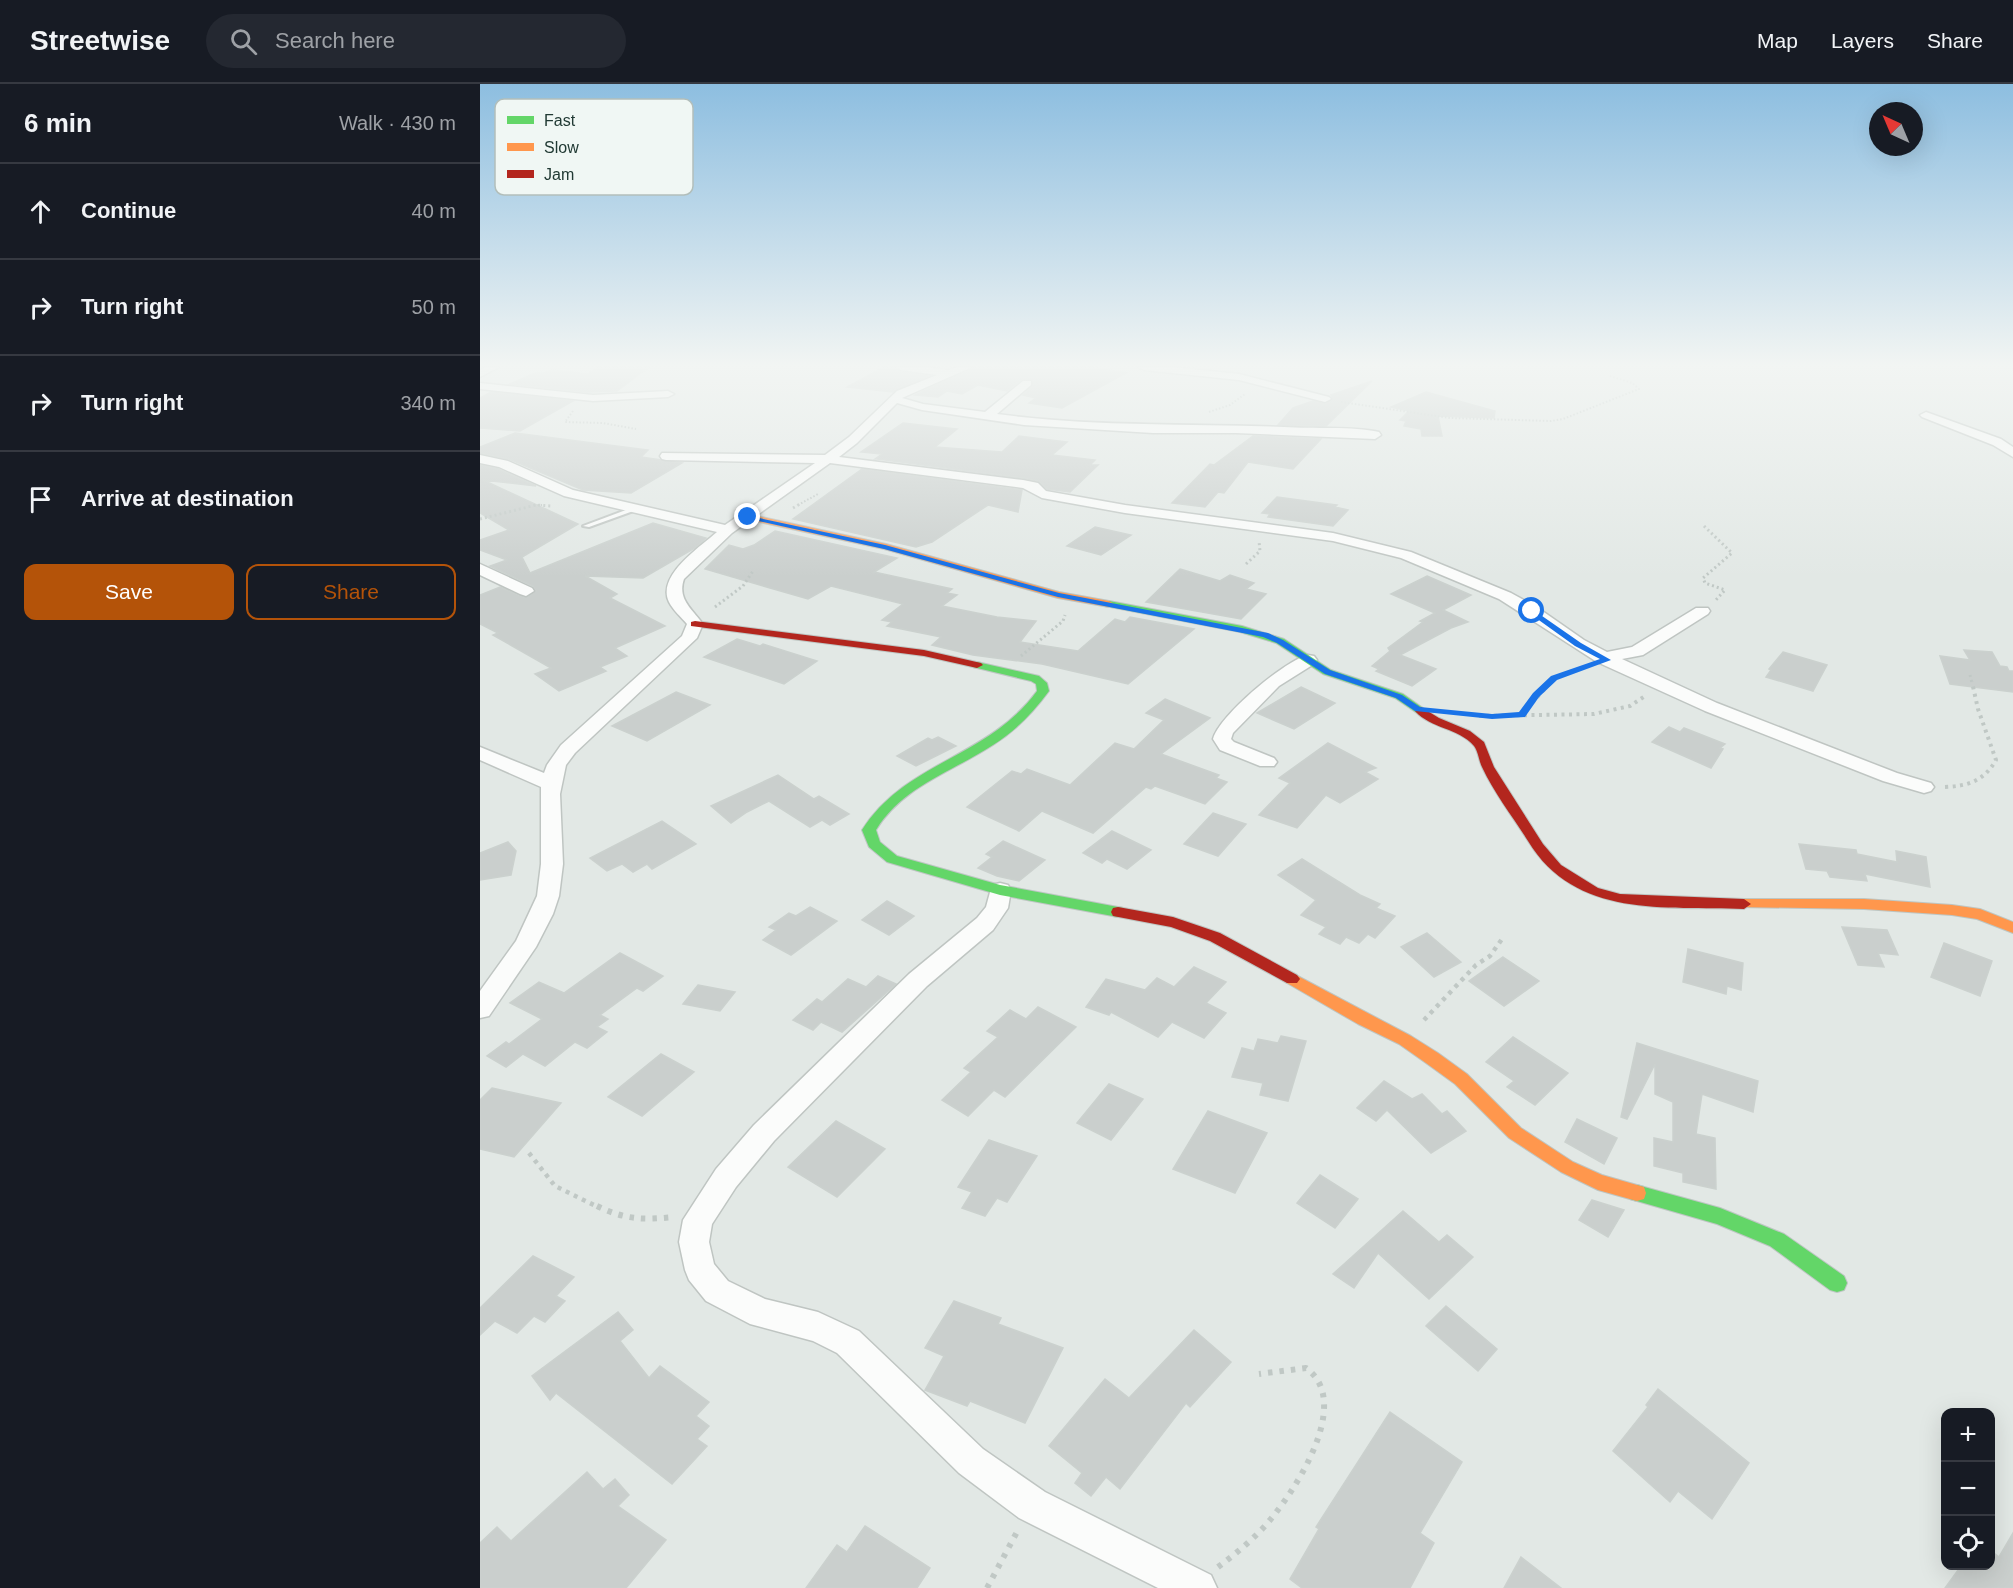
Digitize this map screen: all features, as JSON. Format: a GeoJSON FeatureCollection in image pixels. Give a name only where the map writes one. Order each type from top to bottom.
{"type":"FeatureCollection","features":[{"type":"Feature","properties":{"kind":"street"},"geometry":{"type":"LineString","coordinates":[[748,517],[772,516],[828,459],[856,437]]}},
{"type":"Feature","properties":{"kind":"street"},"geometry":{"type":"LineString","coordinates":[[1984,437],[1997,442],[2013,453]]}},
{"type":"Feature","properties":{"kind":"street"},"geometry":{"type":"LineString","coordinates":[[666,456],[828,459],[1023,484],[1033,486],[1042,494],[1125,509],[1354,541],[1416,558],[1505,596],[1546,620],[1578,644],[1664,686],[1857,764],[1924,787]]}},
{"type":"Feature","properties":{"kind":"street"},"geometry":{"type":"LineString","coordinates":[[480,459],[503,464],[569,493],[727,530]]}},
{"type":"Feature","properties":{"kind":"street"},"geometry":{"type":"LineString","coordinates":[[1837,1283],[1777,1240],[1720,1216],[1598,1182],[1567,1167],[1515,1132],[1461,1079],[1405,1040],[1364,1020],[1215,937],[1173,922],[1000,890],[892,859],[874,844],[869,830],[875,815],[891,799],[989,744],[1036,703],[1043,691],[1041,683],[1035,678],[1004,669],[924,652],[694,622],[676,601],[673,588],[677,577],[727,530],[748,517],[772,516],[1058,595],[1265,635],[1280,641],[1340,678],[1399,696],[1435,721],[1466,734],[1480,745],[1488,767],[1538,847],[1556,868],[1593,891],[1631,900],[1718,904],[1864,904],[1952,910],[1980,914],[2013,928]]}},
{"type":"Feature","properties":{"kind":"street"},"geometry":{"type":"LineString","coordinates":[[480,569],[526,591]]}},
{"type":"Feature","properties":{"kind":"street"},"geometry":{"type":"LineString","coordinates":[[1605,659],[1637,651],[1702,611]]}},
{"type":"Feature","properties":{"kind":"street"},"geometry":{"type":"LineString","coordinates":[[480,1009],[525,948],[543,911],[551,878],[552,784],[556,765],[568,749],[674,654],[689,638],[694,622]]}},
{"type":"Feature","properties":{"kind":"street"},"geometry":{"type":"LineString","coordinates":[[1267,762],[1227,746],[1222,739],[1224,731],[1273,682],[1308,660]]}},
{"type":"Feature","properties":{"kind":"street"},"geometry":{"type":"LineString","coordinates":[[480,753],[552,784]]}},
{"type":"Feature","properties":{"kind":"street"},"geometry":{"type":"LineString","coordinates":[[1000,890],[997,908],[985,924],[918,980],[764,1133],[726,1178],[698,1220],[694,1242],[699,1270],[717,1291],[761,1312],[818,1327],[848,1342],[971,1461],[1032,1505],[1196,1586]]}},
{"type":"Feature","properties":{"kind":"lane"},"geometry":{"type":"LineString","coordinates":[[586,526],[634,508]]}},
{"type":"Feature","properties":{"kind":"path"},"geometry":{"type":"LineString","coordinates":[[772,516],[818,494]]}},
{"type":"Feature","properties":{"kind":"path"},"geometry":{"type":"LineString","coordinates":[[480,519],[536,505],[569,507],[597,500]]}},
{"type":"Feature","properties":{"kind":"path"},"geometry":{"type":"LineString","coordinates":[[1702,611],[1725,592],[1723,588],[1705,583],[1703,578],[1732,553],[1704,526]]}},
{"type":"Feature","properties":{"kind":"path"},"geometry":{"type":"LineString","coordinates":[[1246,564],[1260,551],[1257,529]]}},
{"type":"Feature","properties":{"kind":"path"},"geometry":{"type":"LineString","coordinates":[[694,622],[743,586],[753,571]]}},
{"type":"Feature","properties":{"kind":"path"},"geometry":{"type":"LineString","coordinates":[[1004,669],[1063,621],[1066,611],[1058,595]]}},
{"type":"Feature","properties":{"kind":"path"},"geometry":{"type":"LineString","coordinates":[[1522,715],[1536,695],[1554,678],[1605,659]]}},
{"type":"Feature","properties":{"kind":"path"},"geometry":{"type":"LineString","coordinates":[[1924,787],[1963,787],[1979,782],[1990,773],[1996,760],[1978,709],[1970,675]]}},
{"type":"Feature","properties":{"kind":"path"},"geometry":{"type":"LineString","coordinates":[[1472,715],[1594,714],[1630,706],[1664,686]]}},
{"type":"Feature","properties":{"kind":"path"},"geometry":{"type":"LineString","coordinates":[[1405,1040],[1476,965],[1490,956],[1502,939]]}},
{"type":"Feature","properties":{"kind":"path"},"geometry":{"type":"LineString","coordinates":[[529,1154],[555,1186],[615,1215],[637,1220],[675,1217],[698,1220]]}},
{"type":"Feature","properties":{"kind":"path"},"geometry":{"type":"LineString","coordinates":[[1196,1586],[1265,1526],[1299,1481],[1323,1425],[1322,1392],[1318,1378],[1306,1368],[1259,1374]]}},
{"type":"Feature","properties":{"kind":"path"},"geometry":{"type":"LineString","coordinates":[[987,1588],[1032,1505]]}},
{"type":"Feature","properties":{"kind":"building"},"geometry":{"type":"Polygon","coordinates":[[[505,437],[548,437],[648,450],[641,457],[682,463],[631,493],[583,490],[509,459],[480,453],[480,447],[505,437]]]}},
{"type":"Feature","properties":{"kind":"building"},"geometry":{"type":"Polygon","coordinates":[[[882,437],[947,437],[935,447],[1002,452],[1018,437],[1028,437],[1067,442],[1052,455],[1095,460],[1090,465],[1098,465],[1070,492],[1047,489],[1038,481],[1023,478],[875,459],[882,454],[861,452],[882,437]]]}},
{"type":"Feature","properties":{"kind":"building"},"geometry":{"type":"Polygon","coordinates":[[[1251,437],[1321,439],[1293,469],[1248,462],[1224,493],[1218,492],[1205,507],[1172,503],[1210,464],[1214,465],[1251,437]]]}},
{"type":"Feature","properties":{"kind":"building"},"geometry":{"type":"Polygon","coordinates":[[[480,465],[498,469],[536,486],[483,480],[578,524],[522,557],[530,573],[653,523],[706,538],[695,548],[643,578],[585,576],[617,594],[610,598],[665,626],[615,648],[627,656],[600,667],[606,671],[559,691],[535,674],[551,668],[493,635],[498,633],[480,624],[480,595],[500,587],[525,598],[536,591],[533,586],[490,566],[507,560],[480,550],[480,540],[509,530],[480,513],[480,465]]]}},
{"type":"Feature","properties":{"kind":"building"},"geometry":{"type":"Polygon","coordinates":[[[862,469],[1022,490],[1018,512],[988,505],[932,542],[916,547],[793,519],[862,469]]]}},
{"type":"Feature","properties":{"kind":"building"},"geometry":{"type":"Polygon","coordinates":[[[1277,497],[1337,505],[1335,507],[1348,510],[1333,526],[1268,517],[1270,514],[1262,513],[1277,497]]]}},
{"type":"Feature","properties":{"kind":"building"},"geometry":{"type":"Polygon","coordinates":[[[1095,527],[1131,535],[1101,555],[1067,546],[1095,527]]]}},
{"type":"Feature","properties":{"kind":"building"},"geometry":{"type":"Polygon","coordinates":[[[775,531],[897,558],[874,572],[952,589],[947,593],[957,595],[942,606],[997,617],[1036,621],[1020,642],[1078,651],[1115,619],[1125,622],[1130,617],[1194,629],[1128,684],[1042,664],[973,655],[932,645],[941,637],[887,626],[892,622],[882,620],[903,604],[831,586],[808,599],[705,569],[729,545],[743,549],[754,545],[775,531]]]}},
{"type":"Feature","properties":{"kind":"building"},"geometry":{"type":"Polygon","coordinates":[[[1180,569],[1220,581],[1230,575],[1254,583],[1246,589],[1266,594],[1241,619],[1146,602],[1180,569]]]}},
{"type":"Feature","properties":{"kind":"building"},"geometry":{"type":"Polygon","coordinates":[[[1427,576],[1471,595],[1443,610],[1468,622],[1451,628],[1400,655],[1436,669],[1412,686],[1376,671],[1379,669],[1372,666],[1390,651],[1388,648],[1423,622],[1420,621],[1435,613],[1391,594],[1427,576]]]}},
{"type":"Feature","properties":{"kind":"building"},"geometry":{"type":"Polygon","coordinates":[[[737,639],[760,646],[763,644],[817,661],[784,684],[704,657],[737,639]]]}},
{"type":"Feature","properties":{"kind":"building"},"geometry":{"type":"Polygon","coordinates":[[[1964,650],[1992,652],[2000,666],[2013,671],[2013,692],[1950,684],[1940,656],[1970,660],[1964,650]]]}},
{"type":"Feature","properties":{"kind":"building"},"geometry":{"type":"Polygon","coordinates":[[[1783,652],[1827,665],[1813,691],[1766,677],[1771,670],[1769,669],[1783,652]]]}},
{"type":"Feature","properties":{"kind":"building"},"geometry":{"type":"Polygon","coordinates":[[[1301,687],[1335,703],[1294,729],[1257,713],[1301,687]]]}},
{"type":"Feature","properties":{"kind":"building"},"geometry":{"type":"Polygon","coordinates":[[[676,692],[710,705],[647,741],[612,726],[676,692]]]}},
{"type":"Feature","properties":{"kind":"building"},"geometry":{"type":"Polygon","coordinates":[[[1165,699],[1210,718],[1161,754],[1219,775],[1216,778],[1227,782],[1205,804],[1155,786],[1151,789],[1146,787],[1093,833],[1042,811],[1019,831],[967,807],[1012,771],[1021,774],[1027,769],[1070,785],[1115,743],[1134,749],[1164,720],[1146,713],[1165,699]]]}},
{"type":"Feature","properties":{"kind":"building"},"geometry":{"type":"Polygon","coordinates":[[[1669,727],[1680,732],[1684,728],[1725,744],[1720,748],[1723,749],[1711,768],[1652,742],[1669,727]]]}},
{"type":"Feature","properties":{"kind":"building"},"geometry":{"type":"Polygon","coordinates":[[[938,737],[956,746],[916,766],[897,756],[928,738],[932,740],[938,737]]]}},
{"type":"Feature","properties":{"kind":"building"},"geometry":{"type":"Polygon","coordinates":[[[1328,743],[1376,768],[1365,772],[1378,779],[1340,803],[1326,795],[1297,828],[1259,815],[1290,783],[1279,778],[1328,743]]]}},
{"type":"Feature","properties":{"kind":"building"},"geometry":{"type":"Polygon","coordinates":[[[778,775],[814,799],[819,796],[849,814],[830,825],[822,820],[810,827],[769,801],[731,823],[711,806],[778,775]]]}},
{"type":"Feature","properties":{"kind":"building"},"geometry":{"type":"Polygon","coordinates":[[[1213,813],[1246,824],[1218,856],[1184,844],[1213,813]]]}},
{"type":"Feature","properties":{"kind":"building"},"geometry":{"type":"Polygon","coordinates":[[[662,821],[696,844],[652,869],[647,864],[633,872],[622,864],[607,871],[590,858],[662,821]]]}},
{"type":"Feature","properties":{"kind":"building"},"geometry":{"type":"Polygon","coordinates":[[[1112,831],[1151,850],[1127,869],[1107,859],[1102,863],[1083,853],[1112,831]]]}},
{"type":"Feature","properties":{"kind":"building"},"geometry":{"type":"Polygon","coordinates":[[[1003,841],[1045,860],[1019,881],[997,876],[978,868],[992,857],[986,854],[1003,841]]]}},
{"type":"Feature","properties":{"kind":"building"},"geometry":{"type":"Polygon","coordinates":[[[508,842],[516,851],[511,875],[480,880],[480,853],[508,842]]]}},
{"type":"Feature","properties":{"kind":"building"},"geometry":{"type":"Polygon","coordinates":[[[1799,844],[1856,850],[1857,854],[1897,862],[1896,851],[1926,857],[1930,887],[1865,874],[1867,881],[1830,877],[1827,871],[1806,869],[1799,844]]]}},
{"type":"Feature","properties":{"kind":"building"},"geometry":{"type":"Polygon","coordinates":[[[1302,859],[1360,895],[1380,904],[1376,908],[1395,916],[1375,938],[1368,934],[1359,943],[1346,937],[1340,944],[1319,934],[1326,927],[1301,915],[1316,900],[1278,875],[1302,859]]]}},
{"type":"Feature","properties":{"kind":"building"},"geometry":{"type":"Polygon","coordinates":[[[887,901],[914,916],[889,935],[862,920],[887,901]]]}},
{"type":"Feature","properties":{"kind":"building"},"geometry":{"type":"Polygon","coordinates":[[[810,907],[837,921],[791,955],[763,940],[776,930],[769,927],[789,913],[796,916],[810,907]]]}},
{"type":"Feature","properties":{"kind":"building"},"geometry":{"type":"Polygon","coordinates":[[[1842,927],[1887,930],[1898,955],[1878,953],[1884,967],[1858,965],[1842,927]]]}},
{"type":"Feature","properties":{"kind":"building"},"geometry":{"type":"Polygon","coordinates":[[[1427,933],[1461,962],[1434,977],[1401,947],[1427,933]]]}},
{"type":"Feature","properties":{"kind":"building"},"geometry":{"type":"Polygon","coordinates":[[[1944,943],[1992,961],[1980,996],[1931,977],[1944,943]]]}},
{"type":"Feature","properties":{"kind":"building"},"geometry":{"type":"Polygon","coordinates":[[[1688,949],[1743,963],[1741,990],[1727,986],[1726,994],[1683,982],[1688,949]]]}},
{"type":"Feature","properties":{"kind":"building"},"geometry":{"type":"Polygon","coordinates":[[[620,953],[663,976],[643,991],[637,988],[600,1015],[608,1019],[597,1027],[607,1032],[587,1048],[575,1042],[545,1066],[523,1054],[506,1067],[487,1056],[506,1042],[509,1044],[542,1019],[510,1003],[539,982],[564,993],[620,953]]]}},
{"type":"Feature","properties":{"kind":"building"},"geometry":{"type":"Polygon","coordinates":[[[1503,957],[1539,981],[1504,1006],[1469,981],[1503,957]]]}},
{"type":"Feature","properties":{"kind":"building"},"geometry":{"type":"Polygon","coordinates":[[[1194,967],[1226,982],[1206,1003],[1226,1013],[1204,1038],[1172,1022],[1158,1037],[1111,1012],[1109,1015],[1086,1007],[1106,979],[1145,990],[1157,978],[1174,987],[1194,967]]]}},
{"type":"Feature","properties":{"kind":"building"},"geometry":{"type":"Polygon","coordinates":[[[878,976],[896,984],[842,1032],[821,1022],[813,1030],[793,1020],[817,999],[822,1002],[848,979],[866,987],[878,976]]]}},
{"type":"Feature","properties":{"kind":"building"},"geometry":{"type":"Polygon","coordinates":[[[698,985],[735,992],[720,1011],[683,1004],[698,985]]]}},
{"type":"Feature","properties":{"kind":"building"},"geometry":{"type":"Polygon","coordinates":[[[1038,1007],[1076,1027],[1005,1097],[994,1090],[968,1116],[942,1100],[971,1072],[964,1068],[998,1037],[987,1031],[1010,1010],[1026,1019],[1038,1007]]]}},
{"type":"Feature","properties":{"kind":"building"},"geometry":{"type":"Polygon","coordinates":[[[1281,1036],[1306,1041],[1288,1101],[1260,1095],[1263,1083],[1232,1077],[1242,1048],[1254,1051],[1258,1039],[1278,1043],[1281,1036]]]}},
{"type":"Feature","properties":{"kind":"building"},"geometry":{"type":"Polygon","coordinates":[[[1513,1037],[1568,1073],[1535,1105],[1507,1087],[1514,1081],[1486,1062],[1513,1037]]]}},
{"type":"Feature","properties":{"kind":"building"},"geometry":{"type":"Polygon","coordinates":[[[1637,1043],[1758,1081],[1753,1112],[1702,1094],[1696,1134],[1715,1138],[1716,1189],[1683,1182],[1683,1173],[1654,1166],[1654,1138],[1673,1142],[1673,1102],[1655,1094],[1655,1064],[1627,1119],[1621,1117],[1637,1043]]]}},
{"type":"Feature","properties":{"kind":"building"},"geometry":{"type":"Polygon","coordinates":[[[661,1054],[694,1072],[642,1116],[608,1097],[661,1054]]]}},
{"type":"Feature","properties":{"kind":"building"},"geometry":{"type":"Polygon","coordinates":[[[1384,1081],[1412,1099],[1422,1094],[1442,1114],[1447,1111],[1466,1131],[1431,1153],[1387,1110],[1376,1121],[1357,1108],[1384,1081]]]}},
{"type":"Feature","properties":{"kind":"building"},"geometry":{"type":"Polygon","coordinates":[[[1109,1084],[1143,1099],[1111,1140],[1077,1123],[1109,1084]]]}},
{"type":"Feature","properties":{"kind":"building"},"geometry":{"type":"Polygon","coordinates":[[[492,1088],[561,1103],[514,1157],[480,1149],[480,1100],[492,1088]]]}},
{"type":"Feature","properties":{"kind":"building"},"geometry":{"type":"Polygon","coordinates":[[[1208,1111],[1267,1133],[1235,1193],[1173,1169],[1208,1111]]]}},
{"type":"Feature","properties":{"kind":"building"},"geometry":{"type":"Polygon","coordinates":[[[1577,1119],[1617,1138],[1604,1164],[1565,1142],[1577,1119]]]}},
{"type":"Feature","properties":{"kind":"building"},"geometry":{"type":"Polygon","coordinates":[[[836,1121],[885,1149],[837,1197],[788,1167],[836,1121]]]}},
{"type":"Feature","properties":{"kind":"building"},"geometry":{"type":"Polygon","coordinates":[[[989,1140],[1037,1156],[1007,1202],[997,1198],[985,1216],[962,1208],[972,1192],[958,1187],[989,1140]]]}},
{"type":"Feature","properties":{"kind":"building"},"geometry":{"type":"Polygon","coordinates":[[[1320,1175],[1358,1199],[1335,1228],[1297,1203],[1320,1175]]]}},
{"type":"Feature","properties":{"kind":"building"},"geometry":{"type":"Polygon","coordinates":[[[1592,1200],[1624,1210],[1608,1237],[1579,1220],[1592,1200]]]}},
{"type":"Feature","properties":{"kind":"building"},"geometry":{"type":"Polygon","coordinates":[[[1403,1211],[1439,1242],[1447,1235],[1473,1257],[1429,1299],[1378,1253],[1354,1288],[1333,1274],[1403,1211]]]}},
{"type":"Feature","properties":{"kind":"building"},"geometry":{"type":"Polygon","coordinates":[[[533,1256],[574,1277],[556,1296],[565,1301],[545,1322],[534,1316],[517,1333],[495,1321],[480,1335],[480,1308],[533,1256]]]}},
{"type":"Feature","properties":{"kind":"building"},"geometry":{"type":"Polygon","coordinates":[[[954,1301],[1001,1318],[998,1324],[1063,1348],[1025,1423],[970,1401],[967,1406],[925,1390],[944,1356],[925,1348],[954,1301]]]}},
{"type":"Feature","properties":{"kind":"building"},"geometry":{"type":"Polygon","coordinates":[[[1446,1306],[1497,1349],[1478,1371],[1426,1326],[1446,1306]]]}},
{"type":"Feature","properties":{"kind":"building"},"geometry":{"type":"Polygon","coordinates":[[[618,1312],[633,1330],[620,1341],[649,1378],[660,1366],[709,1402],[696,1416],[709,1426],[697,1439],[707,1446],[672,1484],[556,1393],[550,1400],[532,1376],[618,1312]]]}},
{"type":"Feature","properties":{"kind":"building"},"geometry":{"type":"Polygon","coordinates":[[[1194,1330],[1231,1362],[1190,1407],[1186,1403],[1120,1489],[1106,1477],[1091,1496],[1075,1483],[1082,1473],[1049,1446],[1105,1379],[1129,1398],[1194,1330]]]}},
{"type":"Feature","properties":{"kind":"building"},"geometry":{"type":"Polygon","coordinates":[[[1658,1389],[1749,1463],[1712,1519],[1678,1491],[1670,1502],[1613,1451],[1648,1407],[1646,1405],[1658,1389]]]}},
{"type":"Feature","properties":{"kind":"building"},"geometry":{"type":"Polygon","coordinates":[[[1390,1412],[1462,1462],[1420,1533],[1434,1543],[1410,1588],[1302,1588],[1290,1579],[1319,1529],[1316,1527],[1390,1412]]]}},
{"type":"Feature","properties":{"kind":"building"},"geometry":{"type":"Polygon","coordinates":[[[587,1472],[603,1489],[615,1479],[629,1495],[618,1506],[666,1540],[626,1588],[480,1588],[480,1543],[497,1527],[511,1541],[587,1472]]]}},
{"type":"Feature","properties":{"kind":"building"},"geometry":{"type":"Polygon","coordinates":[[[865,1526],[930,1568],[917,1588],[806,1588],[837,1545],[847,1552],[865,1526]]]}},
{"type":"Feature","properties":{"kind":"building"},"geometry":{"type":"Polygon","coordinates":[[[2013,1533],[2013,1588],[1945,1588],[1958,1570],[1995,1570],[1995,1554],[1999,1557],[2013,1533]]]}},
{"type":"Feature","properties":{"kind":"building"},"geometry":{"type":"Polygon","coordinates":[[[1521,1557],[1561,1588],[1504,1588],[1521,1557]]]}},
{"type":"Feature","properties":{"kind":"traffic: fast"},"geometry":{"type":"LineString","coordinates":[[1109,604],[1242,629],[1280,641],[1327,672],[1399,696],[1421,711]]}},
{"type":"Feature","properties":{"kind":"traffic: fast"},"geometry":{"type":"LineString","coordinates":[[977,665],[1035,678],[1041,683],[1043,691],[1022,716],[997,737],[917,782],[890,803],[878,815],[869,830],[874,844],[892,859],[1000,890],[1118,912]]}},
{"type":"Feature","properties":{"kind":"traffic: fast"},"geometry":{"type":"LineString","coordinates":[[1637,1193],[1720,1216],[1777,1240],[1837,1283]]}},
{"type":"Feature","properties":{"kind":"traffic: slow"},"geometry":{"type":"LineString","coordinates":[[748,517],[886,547],[1058,595],[1109,604]]}},
{"type":"Feature","properties":{"kind":"traffic: slow"},"geometry":{"type":"LineString","coordinates":[[1744,904],[1864,904],[1952,910],[1980,914],[2013,928]]}},
{"type":"Feature","properties":{"kind":"traffic: slow"},"geometry":{"type":"LineString","coordinates":[[1292,979],[1364,1020],[1405,1040],[1432,1058],[1461,1079],[1515,1133],[1567,1167],[1598,1182],[1637,1193]]}},
{"type":"Feature","properties":{"kind":"traffic: jam"},"geometry":{"type":"LineString","coordinates":[[695,624],[924,653],[977,665]]}},
{"type":"Feature","properties":{"kind":"traffic: jam"},"geometry":{"type":"LineString","coordinates":[[1421,711],[1435,721],[1466,734],[1480,745],[1488,767],[1538,847],[1556,868],[1593,891],[1620,899],[1744,904]]}},
{"type":"Feature","properties":{"kind":"traffic: jam"},"geometry":{"type":"LineString","coordinates":[[1118,912],[1173,922],[1215,937],[1292,979]]}},
{"type":"Feature","properties":{"kind":"route"},"geometry":{"type":"LineString","coordinates":[[748,517],[885,547],[1058,595],[1265,635],[1280,641],[1327,672],[1399,696],[1418,710],[1492,717],[1522,715],[1536,695],[1554,678],[1607,660],[1578,644],[1532,611]]}}]}
